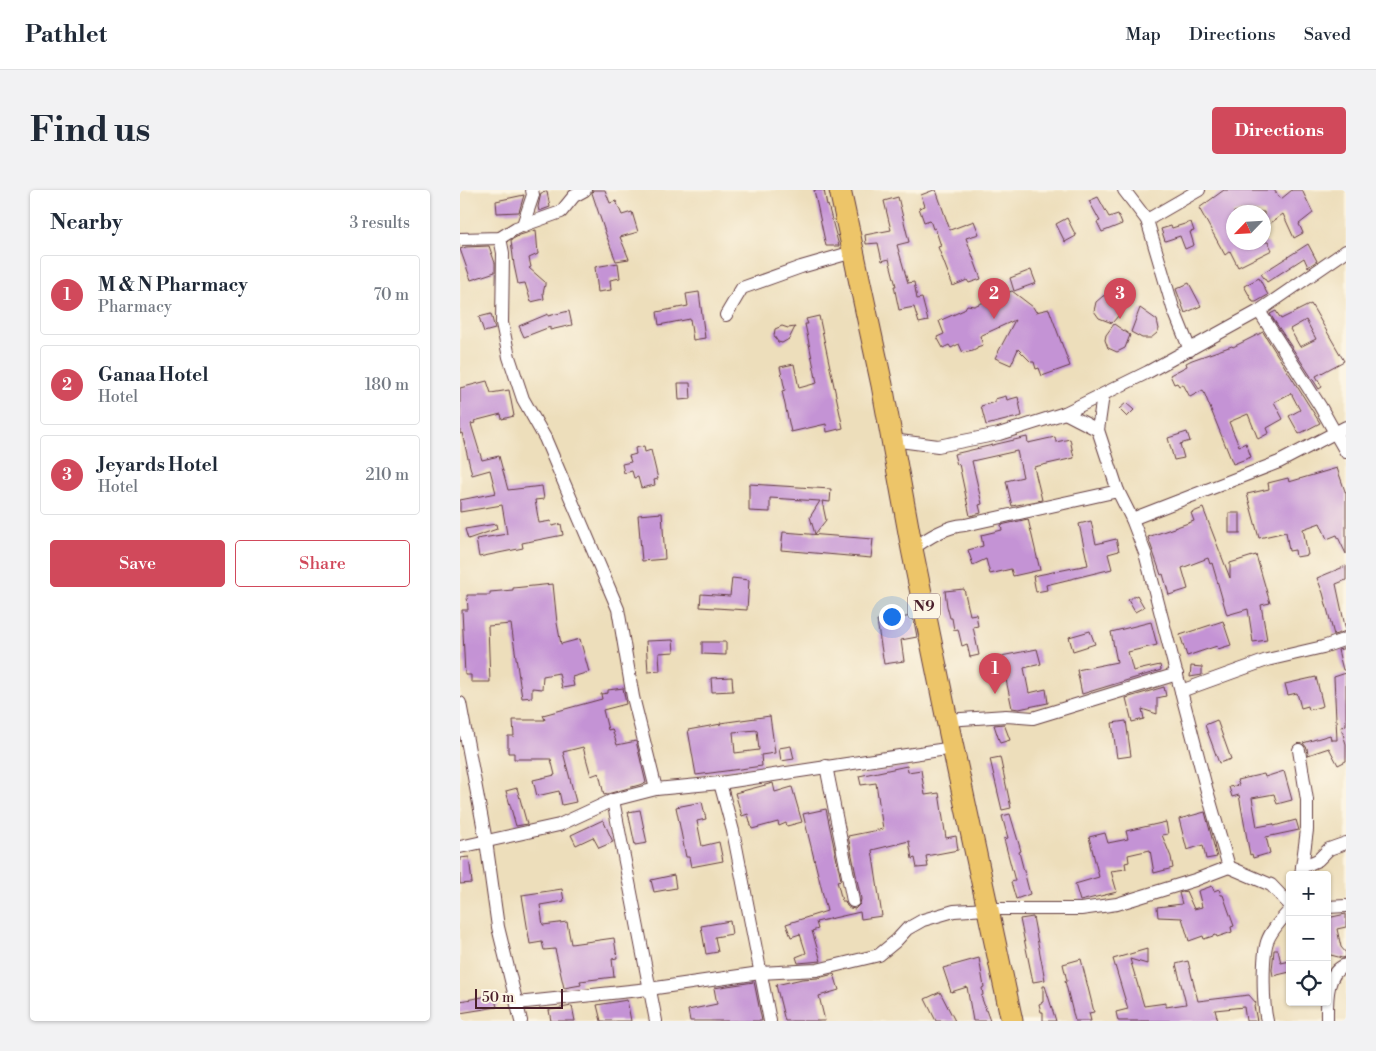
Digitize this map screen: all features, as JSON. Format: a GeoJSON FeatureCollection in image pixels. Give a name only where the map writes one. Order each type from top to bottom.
{"type":"FeatureCollection","features":[{"type":"Feature","properties":{"kind":"highway","name":"N9"},"geometry":{"type":"LineString","coordinates":[[840,190],[882,385],[912,549],[947,720],[1012,1021]]}},
{"type":"Feature","properties":{"kind":"street"},"geometry":{"type":"LineString","coordinates":[[523,226],[533,195],[532,190]]}},
{"type":"Feature","properties":{"kind":"street"},"geometry":{"type":"LineString","coordinates":[[460,238],[500,238],[523,226],[561,212],[574,196],[585,190]]}},
{"type":"Feature","properties":{"kind":"street"},"geometry":{"type":"LineString","coordinates":[[1124,190],[1147,220],[1173,308],[1190,350]]}},
{"type":"Feature","properties":{"kind":"street"},"geometry":{"type":"LineString","coordinates":[[1147,220],[1199,190]]}},
{"type":"Feature","properties":{"kind":"street"},"geometry":{"type":"LineString","coordinates":[[500,238],[502,253],[502,323],[509,357],[524,399],[546,438],[618,609],[633,697],[656,789]]}},
{"type":"Feature","properties":{"kind":"street"},"geometry":{"type":"LineString","coordinates":[[892,440],[938,446],[998,434],[1065,414],[1190,350],[1259,311],[1346,251]]}},
{"type":"Feature","properties":{"kind":"street"},"geometry":{"type":"LineString","coordinates":[[726,315],[742,288],[801,267],[854,252]]}},
{"type":"Feature","properties":{"kind":"street"},"geometry":{"type":"LineString","coordinates":[[1259,311],[1320,406],[1340,430],[1346,452]]}},
{"type":"Feature","properties":{"kind":"street"},"geometry":{"type":"LineString","coordinates":[[1103,395],[1098,430],[1118,491],[1132,519],[1145,553],[1207,791],[1229,867]]}},
{"type":"Feature","properties":{"kind":"street"},"geometry":{"type":"LineString","coordinates":[[1065,414],[1098,430]]}},
{"type":"Feature","properties":{"kind":"street"},"geometry":{"type":"LineString","coordinates":[[1132,519],[1279,462],[1340,430]]}},
{"type":"Feature","properties":{"kind":"street"},"geometry":{"type":"LineString","coordinates":[[912,549],[928,538],[958,525],[1118,491]]}},
{"type":"Feature","properties":{"kind":"street"},"geometry":{"type":"LineString","coordinates":[[1181,691],[1267,660],[1323,647],[1346,639]]}},
{"type":"Feature","properties":{"kind":"street"},"geometry":{"type":"LineString","coordinates":[[947,720],[1006,716],[1033,718],[1177,674]]}},
{"type":"Feature","properties":{"kind":"street"},"geometry":{"type":"LineString","coordinates":[[460,703],[465,755],[486,841],[498,927],[521,1021]]}},
{"type":"Feature","properties":{"kind":"street"},"geometry":{"type":"LineString","coordinates":[[460,847],[559,825],[613,800],[656,789],[720,783],[953,748]]}},
{"type":"Feature","properties":{"kind":"street"},"geometry":{"type":"LineString","coordinates":[[1298,750],[1307,800],[1307,830],[1302,871]]}},
{"type":"Feature","properties":{"kind":"street"},"geometry":{"type":"LineString","coordinates":[[826,766],[853,901]]}},
{"type":"Feature","properties":{"kind":"street"},"geometry":{"type":"LineString","coordinates":[[720,783],[733,830],[770,1021]]}},
{"type":"Feature","properties":{"kind":"street"},"geometry":{"type":"LineString","coordinates":[[613,800],[656,1021]]}},
{"type":"Feature","properties":{"kind":"street"},"geometry":{"type":"LineString","coordinates":[[1302,871],[1318,860],[1329,849],[1346,843]]}},
{"type":"Feature","properties":{"kind":"street"},"geometry":{"type":"LineString","coordinates":[[517,1003],[650,989],[760,973],[817,970],[879,955],[908,929],[923,920],[954,911],[1082,909],[1117,904],[1229,867],[1271,885],[1286,901]]}},
{"type":"Feature","properties":{"kind":"street"},"geometry":{"type":"LineString","coordinates":[[1331,907],[1346,906]]}},
{"type":"Feature","properties":{"kind":"street"},"geometry":{"type":"LineString","coordinates":[[1267,1021],[1265,1010],[1265,970],[1267,942],[1286,915]]}},
{"type":"Feature","properties":{"kind":"street"},"geometry":{"type":"LineString","coordinates":[[1327,1021],[1329,981],[1341,967],[1346,965]]}},
{"type":"Feature","properties":{"kind":"building"},"geometry":{"type":"Polygon","coordinates":[[[593,190],[605,190],[610,203],[616,201],[622,215],[632,212],[638,232],[620,237],[629,259],[616,261],[592,193],[593,190]]]}},
{"type":"Feature","properties":{"kind":"building"},"geometry":{"type":"Polygon","coordinates":[[[814,190],[824,190],[839,246],[826,246],[814,190]]]}},
{"type":"Feature","properties":{"kind":"building"},"geometry":{"type":"Polygon","coordinates":[[[936,190],[950,230],[974,221],[979,234],[966,238],[981,279],[969,283],[967,280],[953,286],[938,247],[941,246],[935,228],[933,229],[930,220],[924,222],[919,208],[925,206],[921,195],[936,190]]]}},
{"type":"Feature","properties":{"kind":"building"},"geometry":{"type":"Polygon","coordinates":[[[1224,190],[1274,190],[1281,199],[1292,190],[1302,190],[1313,213],[1299,224],[1303,233],[1294,238],[1283,214],[1271,223],[1271,205],[1226,205],[1226,250],[1271,250],[1271,248],[1272,250],[1238,267],[1230,251],[1225,255],[1199,208],[1224,190]]]}},
{"type":"Feature","properties":{"kind":"building"},"geometry":{"type":"Polygon","coordinates":[[[547,192],[550,207],[539,211],[541,193],[547,192]]]}},
{"type":"Feature","properties":{"kind":"building"},"geometry":{"type":"Polygon","coordinates":[[[524,195],[519,212],[497,213],[496,201],[524,195]]]}},
{"type":"Feature","properties":{"kind":"building"},"geometry":{"type":"Polygon","coordinates":[[[898,197],[909,242],[897,245],[908,283],[914,282],[917,299],[922,298],[928,321],[919,323],[914,307],[899,310],[894,286],[896,286],[889,259],[882,261],[878,243],[866,244],[865,235],[891,230],[884,201],[898,197]]]}},
{"type":"Feature","properties":{"kind":"building"},"geometry":{"type":"Polygon","coordinates":[[[1098,197],[1109,217],[1118,214],[1122,224],[1102,232],[1097,222],[1100,221],[1089,201],[1098,197]]]}},
{"type":"Feature","properties":{"kind":"building"},"geometry":{"type":"Polygon","coordinates":[[[1067,218],[1076,236],[1065,242],[1056,224],[1067,218]]]}},
{"type":"Feature","properties":{"kind":"building"},"geometry":{"type":"Polygon","coordinates":[[[1191,222],[1194,231],[1190,232],[1194,245],[1185,249],[1180,236],[1165,241],[1161,229],[1171,226],[1172,228],[1191,222]]]}},
{"type":"Feature","properties":{"kind":"building"},"geometry":{"type":"Polygon","coordinates":[[[536,230],[538,254],[529,258],[531,267],[529,268],[545,282],[545,285],[544,299],[531,302],[525,283],[518,284],[511,240],[536,230]]]}},
{"type":"Feature","properties":{"kind":"building"},"geometry":{"type":"Polygon","coordinates":[[[1308,244],[1317,261],[1308,267],[1304,258],[1267,282],[1261,274],[1308,244]]]}},
{"type":"Feature","properties":{"kind":"building"},"geometry":{"type":"Polygon","coordinates":[[[489,246],[495,263],[495,272],[471,280],[460,249],[489,246]]]}},
{"type":"Feature","properties":{"kind":"building"},"geometry":{"type":"Polygon","coordinates":[[[618,263],[620,278],[610,280],[611,290],[598,292],[595,267],[618,263]]]}},
{"type":"Feature","properties":{"kind":"building"},"geometry":{"type":"Polygon","coordinates":[[[1031,270],[1036,283],[1014,291],[1010,278],[1031,270]]]}},
{"type":"Feature","properties":{"kind":"building"},"geometry":{"type":"Polygon","coordinates":[[[1259,278],[1268,295],[1253,302],[1244,286],[1259,278]]]}},
{"type":"Feature","properties":{"kind":"building"},"geometry":{"type":"Polygon","coordinates":[[[1189,283],[1201,306],[1185,313],[1176,289],[1189,283]]]}},
{"type":"Feature","properties":{"kind":"building"},"geometry":{"type":"Polygon","coordinates":[[[1012,291],[1033,307],[1036,312],[1049,309],[1070,366],[1042,376],[1039,368],[1036,369],[1034,362],[1031,362],[1018,349],[1011,365],[995,358],[1015,320],[980,336],[983,345],[973,351],[963,353],[959,344],[951,348],[949,345],[943,348],[937,337],[944,334],[939,321],[964,310],[967,305],[974,306],[1012,291]]]}},
{"type":"Feature","properties":{"kind":"building"},"geometry":{"type":"Polygon","coordinates":[[[699,292],[705,338],[693,340],[690,319],[659,325],[657,312],[688,306],[686,294],[699,292]]]}},
{"type":"Feature","properties":{"kind":"building"},"geometry":{"type":"Polygon","coordinates":[[[1107,295],[1124,303],[1119,315],[1112,323],[1099,318],[1094,311],[1096,302],[1107,295]]]}},
{"type":"Feature","properties":{"kind":"building"},"geometry":{"type":"Polygon","coordinates":[[[1311,304],[1344,361],[1316,376],[1322,387],[1319,389],[1270,314],[1276,311],[1281,319],[1311,304]],[[1306,320],[1290,329],[1300,347],[1316,339],[1306,320]]]}},
{"type":"Feature","properties":{"kind":"building"},"geometry":{"type":"Polygon","coordinates":[[[1140,308],[1157,320],[1159,329],[1151,338],[1142,338],[1131,332],[1140,308]]]}},
{"type":"Feature","properties":{"kind":"building"},"geometry":{"type":"Polygon","coordinates":[[[569,311],[572,325],[550,330],[550,327],[524,337],[519,326],[548,314],[548,316],[569,311]]]}},
{"type":"Feature","properties":{"kind":"building"},"geometry":{"type":"Polygon","coordinates":[[[491,314],[495,329],[484,332],[479,317],[491,314]]]}},
{"type":"Feature","properties":{"kind":"building"},"geometry":{"type":"Polygon","coordinates":[[[819,316],[843,428],[827,432],[826,424],[791,432],[782,391],[785,390],[780,367],[794,364],[799,388],[817,383],[805,324],[808,324],[806,319],[819,316]]]}},
{"type":"Feature","properties":{"kind":"building"},"geometry":{"type":"Polygon","coordinates":[[[1114,324],[1130,335],[1125,348],[1117,352],[1108,348],[1105,340],[1106,335],[1114,324]]]}},
{"type":"Feature","properties":{"kind":"building"},"geometry":{"type":"Polygon","coordinates":[[[782,326],[788,328],[795,327],[789,339],[782,343],[778,342],[774,336],[775,329],[782,326]]]}},
{"type":"Feature","properties":{"kind":"building"},"geometry":{"type":"Polygon","coordinates":[[[1263,332],[1320,423],[1299,434],[1289,416],[1300,410],[1291,393],[1274,402],[1283,419],[1267,428],[1269,433],[1258,439],[1248,414],[1229,422],[1239,446],[1246,443],[1251,457],[1233,464],[1203,390],[1190,397],[1183,384],[1179,386],[1177,383],[1174,384],[1170,375],[1187,366],[1186,363],[1192,360],[1233,347],[1263,332]]]}},
{"type":"Feature","properties":{"kind":"building"},"geometry":{"type":"Polygon","coordinates":[[[487,381],[491,393],[509,390],[514,416],[502,419],[501,414],[474,421],[475,423],[471,424],[482,460],[499,456],[508,490],[542,486],[544,499],[535,500],[539,523],[551,521],[552,526],[561,524],[563,535],[522,543],[523,548],[479,557],[476,539],[507,534],[502,505],[460,512],[460,500],[496,493],[490,470],[472,475],[462,433],[460,434],[460,388],[487,381]]]}},
{"type":"Feature","properties":{"kind":"building"},"geometry":{"type":"Polygon","coordinates":[[[678,383],[690,383],[691,399],[679,400],[678,383]]]}},
{"type":"Feature","properties":{"kind":"building"},"geometry":{"type":"Polygon","coordinates":[[[1006,396],[1007,400],[1018,397],[1022,416],[986,425],[981,406],[1006,396]]]}},
{"type":"Feature","properties":{"kind":"building"},"geometry":{"type":"Polygon","coordinates":[[[1126,403],[1134,410],[1127,417],[1119,409],[1126,403]]]}},
{"type":"Feature","properties":{"kind":"building"},"geometry":{"type":"Polygon","coordinates":[[[1187,432],[1190,441],[1180,444],[1184,458],[1174,460],[1168,438],[1187,432]]]}},
{"type":"Feature","properties":{"kind":"building"},"geometry":{"type":"Polygon","coordinates":[[[1027,437],[1028,443],[1055,437],[1056,442],[1070,439],[1074,458],[1034,467],[1042,500],[1012,506],[1006,481],[1023,477],[1017,451],[972,461],[982,504],[979,505],[981,513],[970,516],[959,464],[957,465],[954,454],[1027,437]]]}},
{"type":"Feature","properties":{"kind":"building"},"geometry":{"type":"Polygon","coordinates":[[[644,446],[645,452],[651,450],[658,479],[654,480],[655,485],[641,488],[638,477],[634,478],[632,471],[624,473],[622,464],[631,462],[629,456],[636,454],[635,448],[644,446]]]}},
{"type":"Feature","properties":{"kind":"building"},"geometry":{"type":"Polygon","coordinates":[[[1337,468],[1346,494],[1346,554],[1337,535],[1327,539],[1320,523],[1303,529],[1308,555],[1296,557],[1295,550],[1289,551],[1286,532],[1259,538],[1247,494],[1269,489],[1268,483],[1288,478],[1289,482],[1337,468]]]}},
{"type":"Feature","properties":{"kind":"building"},"geometry":{"type":"Polygon","coordinates":[[[749,484],[831,489],[830,502],[822,501],[826,520],[815,534],[810,517],[820,501],[770,498],[770,512],[749,511],[749,484]]]}},
{"type":"Feature","properties":{"kind":"building"},"geometry":{"type":"Polygon","coordinates":[[[1203,508],[1230,578],[1230,563],[1256,555],[1270,603],[1261,605],[1267,640],[1253,642],[1248,609],[1227,615],[1212,563],[1210,564],[1208,558],[1182,568],[1188,589],[1169,595],[1163,574],[1161,575],[1148,537],[1194,521],[1191,513],[1203,508]]]}},
{"type":"Feature","properties":{"kind":"building"},"geometry":{"type":"Polygon","coordinates":[[[662,513],[665,559],[642,561],[638,515],[662,513]]]}},
{"type":"Feature","properties":{"kind":"building"},"geometry":{"type":"Polygon","coordinates":[[[1229,513],[1240,513],[1240,533],[1229,533],[1229,513]]]}},
{"type":"Feature","properties":{"kind":"building"},"geometry":{"type":"Polygon","coordinates":[[[1028,519],[1040,570],[1013,576],[1011,569],[990,574],[986,559],[973,565],[968,550],[983,546],[981,535],[1002,530],[1001,525],[1028,519]]]}},
{"type":"Feature","properties":{"kind":"building"},"geometry":{"type":"Polygon","coordinates":[[[1091,521],[1096,544],[1116,539],[1119,551],[1108,554],[1112,569],[1046,585],[1047,590],[1036,592],[1033,576],[1088,565],[1079,524],[1091,521]]]}},
{"type":"Feature","properties":{"kind":"building"},"geometry":{"type":"Polygon","coordinates":[[[496,524],[497,529],[468,539],[465,529],[496,524]]]}},
{"type":"Feature","properties":{"kind":"building"},"geometry":{"type":"Polygon","coordinates":[[[783,532],[873,539],[871,558],[781,550],[783,532]]]}},
{"type":"Feature","properties":{"kind":"building"},"geometry":{"type":"Polygon","coordinates":[[[1346,566],[1346,580],[1336,584],[1346,631],[1334,635],[1317,578],[1346,566]]]}},
{"type":"Feature","properties":{"kind":"building"},"geometry":{"type":"Polygon","coordinates":[[[732,578],[749,580],[747,610],[700,607],[701,594],[730,596],[732,578]]]}},
{"type":"Feature","properties":{"kind":"building"},"geometry":{"type":"Polygon","coordinates":[[[553,584],[561,644],[580,639],[589,672],[572,677],[574,686],[562,688],[559,673],[543,676],[542,689],[532,688],[532,697],[522,698],[511,624],[488,626],[490,682],[471,682],[471,675],[465,675],[462,610],[468,610],[467,595],[490,595],[490,592],[553,584]]]}},
{"type":"Feature","properties":{"kind":"building"},"geometry":{"type":"Polygon","coordinates":[[[964,589],[970,615],[976,614],[978,626],[973,627],[979,655],[970,657],[967,644],[962,646],[958,629],[954,630],[945,591],[964,589]]]}},
{"type":"Feature","properties":{"kind":"building"},"geometry":{"type":"Polygon","coordinates":[[[1137,595],[1144,607],[1135,612],[1128,600],[1137,595]]]}},
{"type":"Feature","properties":{"kind":"building"},"geometry":{"type":"Polygon","coordinates":[[[913,616],[917,637],[901,640],[904,661],[884,664],[877,621],[913,616]]]}},
{"type":"Feature","properties":{"kind":"building"},"geometry":{"type":"Polygon","coordinates":[[[1223,621],[1231,645],[1218,649],[1217,646],[1187,656],[1180,635],[1223,621]]]}},
{"type":"Feature","properties":{"kind":"building"},"geometry":{"type":"Polygon","coordinates":[[[1151,622],[1157,645],[1128,652],[1133,671],[1160,665],[1161,670],[1082,694],[1077,670],[1117,662],[1111,632],[1151,622]]]}},
{"type":"Feature","properties":{"kind":"building"},"geometry":{"type":"Polygon","coordinates":[[[1090,631],[1095,644],[1073,651],[1069,637],[1090,631]]]}},
{"type":"Feature","properties":{"kind":"building"},"geometry":{"type":"Polygon","coordinates":[[[673,640],[674,652],[659,653],[660,671],[648,672],[646,641],[673,640]]]}},
{"type":"Feature","properties":{"kind":"building"},"geometry":{"type":"Polygon","coordinates":[[[702,642],[726,642],[726,655],[702,654],[702,642]]]}},
{"type":"Feature","properties":{"kind":"building"},"geometry":{"type":"Polygon","coordinates":[[[1346,648],[1346,670],[1343,670],[1338,650],[1346,648]]]}},
{"type":"Feature","properties":{"kind":"building"},"geometry":{"type":"Polygon","coordinates":[[[1037,649],[1041,664],[1024,668],[1029,693],[1046,689],[1048,703],[1019,709],[1012,708],[1001,656],[1037,649]]]}},
{"type":"Feature","properties":{"kind":"building"},"geometry":{"type":"Polygon","coordinates":[[[1191,666],[1202,667],[1202,675],[1190,677],[1191,666]]]}},
{"type":"Feature","properties":{"kind":"building"},"geometry":{"type":"Polygon","coordinates":[[[1346,673],[1346,726],[1341,727],[1346,744],[1346,761],[1338,765],[1329,748],[1308,755],[1307,748],[1303,743],[1330,735],[1331,740],[1337,740],[1334,677],[1346,673]]]}},
{"type":"Feature","properties":{"kind":"building"},"geometry":{"type":"Polygon","coordinates":[[[732,677],[733,691],[712,692],[711,678],[732,677]]]}},
{"type":"Feature","properties":{"kind":"building"},"geometry":{"type":"Polygon","coordinates":[[[1316,677],[1323,706],[1309,710],[1308,706],[1301,708],[1297,693],[1288,695],[1285,684],[1316,677]]]}},
{"type":"Feature","properties":{"kind":"building"},"geometry":{"type":"Polygon","coordinates":[[[1164,687],[1166,696],[1157,698],[1157,714],[1142,709],[1144,719],[1132,722],[1126,698],[1164,687]]]}},
{"type":"Feature","properties":{"kind":"building"},"geometry":{"type":"Polygon","coordinates":[[[623,688],[626,704],[603,710],[608,730],[612,729],[617,745],[636,741],[646,783],[604,795],[599,773],[591,776],[583,747],[563,752],[576,802],[562,805],[559,791],[537,796],[533,780],[555,775],[551,759],[514,759],[514,753],[508,753],[508,736],[514,736],[513,720],[545,720],[543,715],[602,699],[601,694],[608,693],[608,690],[623,688]]]}},
{"type":"Feature","properties":{"kind":"building"},"geometry":{"type":"Polygon","coordinates":[[[770,716],[775,753],[761,755],[762,766],[696,775],[688,730],[720,723],[770,716]],[[757,730],[733,732],[735,753],[759,750],[757,730]]]}},
{"type":"Feature","properties":{"kind":"building"},"geometry":{"type":"Polygon","coordinates":[[[1217,720],[1231,759],[1219,763],[1205,725],[1217,720]]]}},
{"type":"Feature","properties":{"kind":"building"},"geometry":{"type":"Polygon","coordinates":[[[1126,721],[1131,756],[1117,758],[1112,723],[1126,721]]]}},
{"type":"Feature","properties":{"kind":"building"},"geometry":{"type":"Polygon","coordinates":[[[1004,724],[1010,740],[1000,743],[994,725],[1004,724]]]}},
{"type":"Feature","properties":{"kind":"building"},"geometry":{"type":"Polygon","coordinates":[[[791,746],[794,759],[781,761],[779,748],[791,746]]]}},
{"type":"Feature","properties":{"kind":"building"},"geometry":{"type":"Polygon","coordinates":[[[1000,757],[1011,808],[1002,810],[990,759],[1000,757]]]}},
{"type":"Feature","properties":{"kind":"building"},"geometry":{"type":"Polygon","coordinates":[[[907,766],[908,772],[921,770],[925,795],[939,793],[946,838],[956,836],[958,850],[926,856],[928,867],[917,868],[915,858],[912,859],[909,841],[872,850],[882,916],[861,919],[860,912],[816,922],[818,929],[812,931],[821,961],[798,963],[796,957],[806,953],[800,934],[791,937],[786,924],[827,911],[803,814],[826,809],[841,880],[837,881],[842,901],[845,901],[850,908],[855,909],[860,904],[861,899],[848,836],[883,829],[876,783],[861,785],[859,776],[907,766]]]}},
{"type":"Feature","properties":{"kind":"building"},"geometry":{"type":"Polygon","coordinates":[[[1284,771],[1292,800],[1277,804],[1274,794],[1252,798],[1257,827],[1273,824],[1274,826],[1296,820],[1299,830],[1266,837],[1270,853],[1253,858],[1252,854],[1250,855],[1239,795],[1232,797],[1229,787],[1239,785],[1237,780],[1264,774],[1265,777],[1284,771]]]}},
{"type":"Feature","properties":{"kind":"building"},"geometry":{"type":"Polygon","coordinates":[[[773,783],[775,792],[792,787],[802,822],[787,826],[786,823],[779,826],[778,822],[752,829],[748,814],[742,816],[735,793],[773,783]]]}},
{"type":"Feature","properties":{"kind":"building"},"geometry":{"type":"Polygon","coordinates":[[[517,788],[527,824],[516,826],[506,791],[517,788]]]}},
{"type":"Feature","properties":{"kind":"building"},"geometry":{"type":"Polygon","coordinates":[[[702,802],[706,819],[697,821],[702,846],[719,842],[723,861],[691,867],[689,857],[686,857],[676,807],[702,802]]]}},
{"type":"Feature","properties":{"kind":"building"},"geometry":{"type":"Polygon","coordinates":[[[640,810],[647,843],[635,845],[628,812],[640,810]]]}},
{"type":"Feature","properties":{"kind":"building"},"geometry":{"type":"Polygon","coordinates":[[[1205,812],[1217,857],[1206,859],[1203,845],[1187,850],[1179,819],[1205,812]]]}},
{"type":"Feature","properties":{"kind":"building"},"geometry":{"type":"Polygon","coordinates":[[[1010,814],[1021,851],[1019,852],[1030,894],[1016,899],[1011,882],[1015,881],[1004,839],[1008,838],[1002,816],[1010,814]]]}},
{"type":"Feature","properties":{"kind":"building"},"geometry":{"type":"Polygon","coordinates":[[[603,820],[613,842],[599,848],[593,837],[576,845],[571,835],[603,820]]]}},
{"type":"Feature","properties":{"kind":"building"},"geometry":{"type":"Polygon","coordinates":[[[1166,822],[1168,834],[1162,835],[1171,857],[1173,868],[1154,873],[1150,850],[1128,855],[1129,862],[1125,863],[1126,869],[1111,871],[1117,892],[1080,901],[1075,884],[1099,877],[1089,837],[1105,833],[1108,843],[1128,839],[1126,831],[1166,822]]]}},
{"type":"Feature","properties":{"kind":"building"},"geometry":{"type":"Polygon","coordinates":[[[469,857],[472,883],[460,884],[460,858],[469,857]]]}},
{"type":"Feature","properties":{"kind":"building"},"geometry":{"type":"Polygon","coordinates":[[[674,875],[676,888],[654,892],[651,880],[674,875]]]}},
{"type":"Feature","properties":{"kind":"building"},"geometry":{"type":"Polygon","coordinates":[[[1212,886],[1214,891],[1219,889],[1221,895],[1223,895],[1234,926],[1231,927],[1232,932],[1204,939],[1203,936],[1189,941],[1182,918],[1158,917],[1157,907],[1182,904],[1179,893],[1186,891],[1194,909],[1202,907],[1198,891],[1212,886]]]}},
{"type":"Feature","properties":{"kind":"building"},"geometry":{"type":"Polygon","coordinates":[[[562,889],[564,901],[540,905],[543,925],[567,922],[571,944],[614,938],[617,958],[612,959],[614,977],[580,981],[581,985],[564,988],[555,949],[544,950],[542,942],[530,944],[522,895],[562,889]]]}},
{"type":"Feature","properties":{"kind":"building"},"geometry":{"type":"Polygon","coordinates":[[[1346,914],[1346,927],[1337,929],[1341,947],[1346,953],[1346,957],[1342,958],[1331,955],[1331,917],[1346,914]]]}},
{"type":"Feature","properties":{"kind":"building"},"geometry":{"type":"Polygon","coordinates":[[[1033,917],[1045,980],[1033,982],[1020,919],[1033,917]]]}},
{"type":"Feature","properties":{"kind":"building"},"geometry":{"type":"Polygon","coordinates":[[[730,921],[732,934],[715,937],[718,952],[706,954],[701,926],[730,921]]]}},
{"type":"Feature","properties":{"kind":"building"},"geometry":{"type":"Polygon","coordinates":[[[1147,949],[1147,964],[1130,959],[1144,1006],[1166,1003],[1166,1007],[1186,1004],[1176,964],[1188,961],[1198,1001],[1249,995],[1256,1003],[1254,1006],[1257,1021],[1246,1021],[1244,1007],[1215,1010],[1218,1021],[1118,1021],[1116,1012],[1128,1009],[1113,959],[1147,949]]]}},
{"type":"Feature","properties":{"kind":"building"},"geometry":{"type":"Polygon","coordinates":[[[1274,950],[1278,950],[1281,963],[1286,962],[1286,973],[1273,976],[1274,950]]]}},
{"type":"Feature","properties":{"kind":"building"},"geometry":{"type":"Polygon","coordinates":[[[979,958],[984,987],[982,988],[983,995],[981,996],[990,1021],[973,1021],[967,987],[951,992],[943,968],[979,958]]]}},
{"type":"Feature","properties":{"kind":"building"},"geometry":{"type":"Polygon","coordinates":[[[1081,959],[1094,1012],[1089,1013],[1091,1021],[1075,1021],[1065,981],[1067,981],[1063,964],[1081,959]]]}},
{"type":"Feature","properties":{"kind":"building"},"geometry":{"type":"Polygon","coordinates":[[[834,974],[839,990],[819,996],[825,1021],[785,1021],[776,985],[834,974]]]}},
{"type":"Feature","properties":{"kind":"building"},"geometry":{"type":"Polygon","coordinates":[[[754,982],[762,1021],[690,1021],[688,1010],[717,1004],[714,988],[754,982]]]}},
{"type":"Feature","properties":{"kind":"building"},"geometry":{"type":"Polygon","coordinates":[[[1043,986],[1045,986],[1056,1021],[1043,1021],[1043,1012],[1041,1012],[1039,1004],[1043,1002],[1043,986]]]}},
{"type":"Feature","properties":{"kind":"building"},"geometry":{"type":"Polygon","coordinates":[[[940,992],[955,1021],[936,1021],[925,999],[940,992]]]}},
{"type":"Feature","properties":{"kind":"building"},"geometry":{"type":"Polygon","coordinates":[[[494,995],[497,1007],[460,1013],[460,1001],[494,995]]]}},
{"type":"Feature","properties":{"kind":"building"},"geometry":{"type":"Polygon","coordinates":[[[627,1000],[631,1021],[601,1021],[597,1005],[627,1000]]]}},
{"type":"Feature","properties":{"kind":"building"},"geometry":{"type":"Polygon","coordinates":[[[572,1006],[575,1021],[551,1021],[549,1010],[572,1006]]]}},
{"type":"Feature","properties":{"kind":"place","name":"Ganaa Hotel"},"geometry":{"type":"Point","coordinates":[994,319]}},
{"type":"Feature","properties":{"kind":"place","name":"Jeyards Hotel"},"geometry":{"type":"Point","coordinates":[1120,319]}},
{"type":"Feature","properties":{"kind":"place","name":"M & N Pharmacy"},"geometry":{"type":"Point","coordinates":[995,694]}}]}
